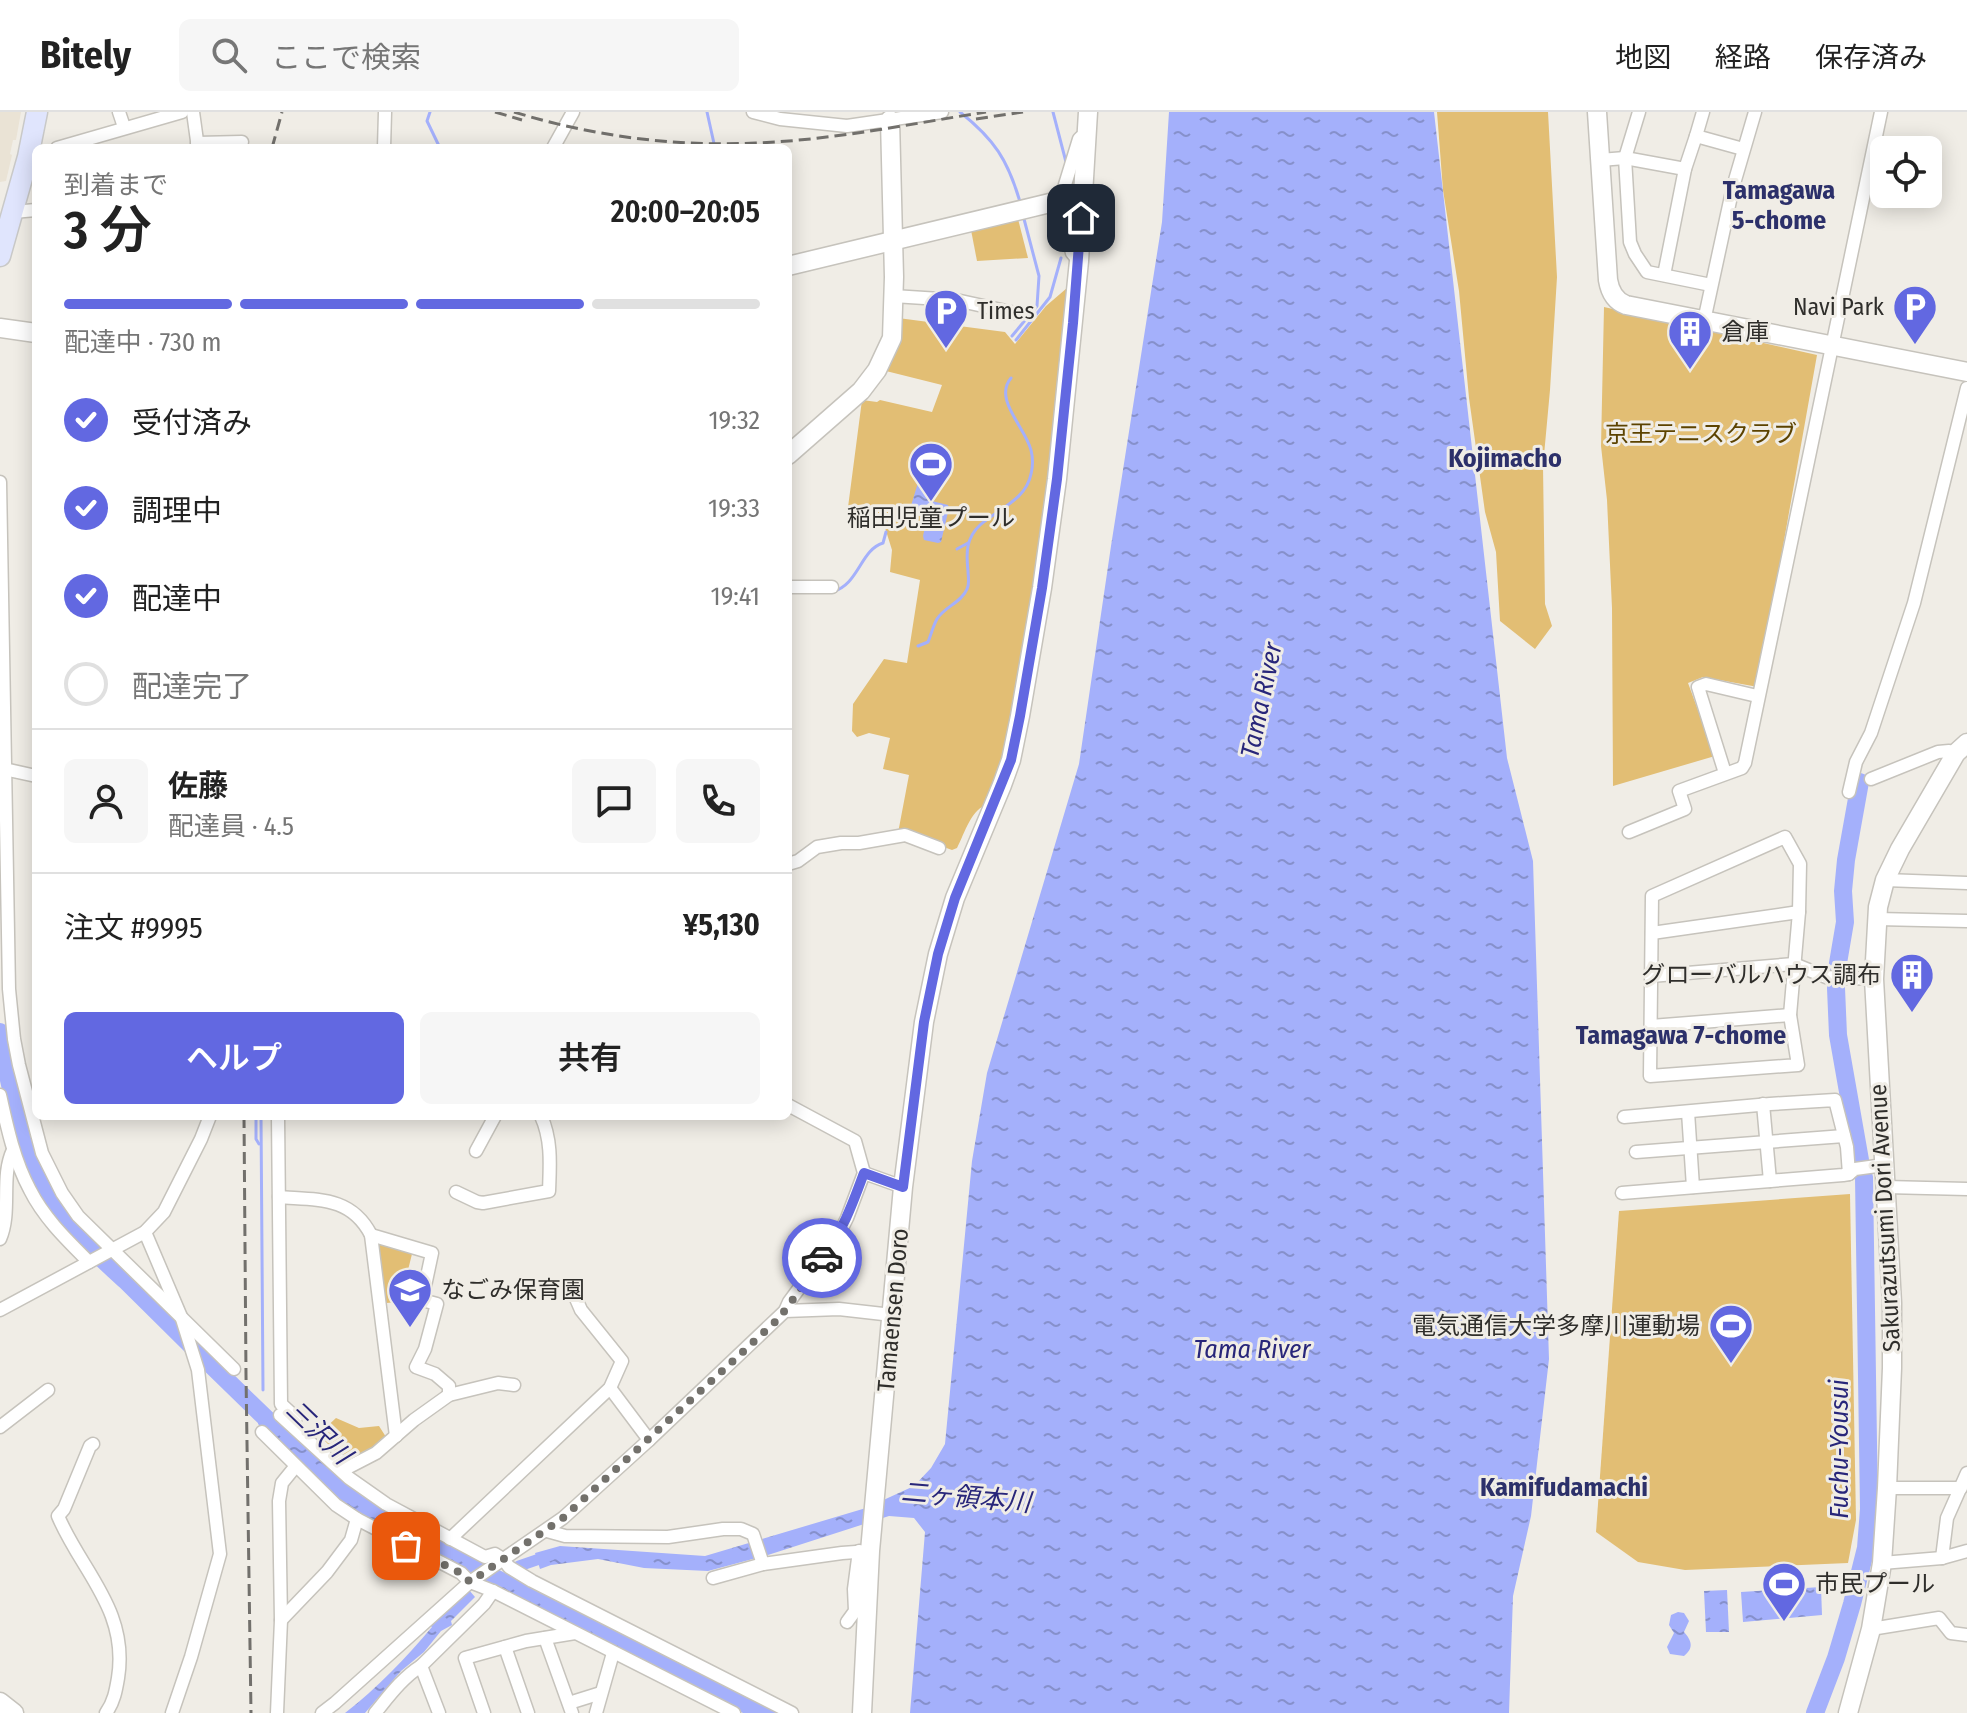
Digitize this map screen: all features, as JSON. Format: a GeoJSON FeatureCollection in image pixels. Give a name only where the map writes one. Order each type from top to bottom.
{"type":"FeatureCollection","features":[{"type":"Feature","properties":{"kind":"main road"},"geometry":{"type":"LineString","coordinates":[[33,144],[37,112]]}},
{"type":"Feature","properties":{"kind":"main road"},"geometry":{"type":"LineString","coordinates":[[0,256],[32,156]]}},
{"type":"Feature","properties":{"kind":"street"},"geometry":{"type":"LineString","coordinates":[[119,112],[124,127]]}},
{"type":"Feature","properties":{"kind":"street"},"geometry":{"type":"LineString","coordinates":[[70,144],[182,112]]}},
{"type":"Feature","properties":{"kind":"street"},"geometry":{"type":"LineString","coordinates":[[193,112],[197,144]]}},
{"type":"Feature","properties":{"kind":"street"},"geometry":{"type":"LineString","coordinates":[[384,144],[385,112]]}},
{"type":"Feature","properties":{"kind":"street"},"geometry":{"type":"LineString","coordinates":[[555,144],[573,112]]}},
{"type":"Feature","properties":{"kind":"street"},"geometry":{"type":"LineString","coordinates":[[753,112],[780,119],[803,116],[847,126],[890,116],[942,112]]}},
{"type":"Feature","properties":{"kind":"street","name":"Tamaensen Doro"},"geometry":{"type":"LineString","coordinates":[[862,1713],[867,1548],[878,1477],[903,1187],[924,1022],[938,954],[955,898],[1011,760],[1020,716],[1057,479],[1079,261],[1088,112]]}},
{"type":"Feature","properties":{"kind":"street"},"geometry":{"type":"LineString","coordinates":[[1597,112],[1608,280],[1616,300],[1626,305],[1967,372]]}},
{"type":"Feature","properties":{"kind":"street"},"geometry":{"type":"LineString","coordinates":[[1639,112],[1625,158],[1630,242],[1647,272],[1711,285]]}},
{"type":"Feature","properties":{"kind":"street"},"geometry":{"type":"LineString","coordinates":[[1664,275],[1685,169],[1703,112]]}},
{"type":"Feature","properties":{"kind":"street"},"geometry":{"type":"LineString","coordinates":[[1704,321],[1733,187],[1755,112]]}},
{"type":"Feature","properties":{"kind":"street"},"geometry":{"type":"LineString","coordinates":[[1629,832],[1685,809],[1679,791],[1742,768],[1745,763],[1881,112]]}},
{"type":"Feature","properties":{"kind":"street"},"geometry":{"type":"LineString","coordinates":[[792,451],[861,391],[877,370],[892,338],[890,116]]}},
{"type":"Feature","properties":{"kind":"street"},"geometry":{"type":"LineString","coordinates":[[792,265],[1054,202],[1064,188],[1079,139],[1087,132]]}},
{"type":"Feature","properties":{"kind":"street"},"geometry":{"type":"LineString","coordinates":[[1696,136],[1743,149]]}},
{"type":"Feature","properties":{"kind":"street"},"geometry":{"type":"LineString","coordinates":[[212,144],[242,142]]}},
{"type":"Feature","properties":{"kind":"street"},"geometry":{"type":"LineString","coordinates":[[1600,160],[1625,158],[1685,169]]}},
{"type":"Feature","properties":{"kind":"street"},"geometry":{"type":"LineString","coordinates":[[1054,202],[1065,224],[1072,253],[1079,261]]}},
{"type":"Feature","properties":{"kind":"street"},"geometry":{"type":"LineString","coordinates":[[13,212],[32,210]]}},
{"type":"Feature","properties":{"kind":"street"},"geometry":{"type":"LineString","coordinates":[[893,296],[956,300],[1020,314]]}},
{"type":"Feature","properties":{"kind":"street"},"geometry":{"type":"LineString","coordinates":[[0,328],[32,332]]}},
{"type":"Feature","properties":{"kind":"street"},"geometry":{"type":"LineString","coordinates":[[1849,792],[1856,762],[1871,733],[1914,603],[1967,388]]}},
{"type":"Feature","properties":{"kind":"street"},"geometry":{"type":"LineString","coordinates":[[0,482],[2,768],[10,1003],[14,1039],[31,1090]]}},
{"type":"Feature","properties":{"kind":"street"},"geometry":{"type":"LineString","coordinates":[[792,587],[832,587]]}},
{"type":"Feature","properties":{"kind":"street"},"geometry":{"type":"LineString","coordinates":[[1725,773],[1698,687],[1706,684],[1757,696]]}},
{"type":"Feature","properties":{"kind":"street"},"geometry":{"type":"LineString","coordinates":[[1871,779],[1938,752],[1962,748]]}},
{"type":"Feature","properties":{"kind":"street","name":"Sakurazutsumi Dori Avenue"},"geometry":{"type":"LineString","coordinates":[[1848,1713],[1871,1629],[1882,1563],[1892,1368],[1892,1303],[1874,979],[1877,919],[1885,880],[1900,849],[1962,748]]}},
{"type":"Feature","properties":{"kind":"street"},"geometry":{"type":"LineString","coordinates":[[2,768],[32,772]]}},
{"type":"Feature","properties":{"kind":"street"},"geometry":{"type":"LineString","coordinates":[[792,863],[817,847],[828,844],[859,843],[905,835],[939,848]]}},
{"type":"Feature","properties":{"kind":"street"},"geometry":{"type":"LineString","coordinates":[[1785,837],[1800,864],[1790,1015],[1798,1065],[1650,1076],[1652,933],[1652,896],[1785,837]]}},
{"type":"Feature","properties":{"kind":"street"},"geometry":{"type":"LineString","coordinates":[[1885,880],[1967,883]]}},
{"type":"Feature","properties":{"kind":"street"},"geometry":{"type":"LineString","coordinates":[[1652,933],[1799,912]]}},
{"type":"Feature","properties":{"kind":"street"},"geometry":{"type":"LineString","coordinates":[[1877,919],[1967,921]]}},
{"type":"Feature","properties":{"kind":"street"},"geometry":{"type":"LineString","coordinates":[[1651,976],[1794,964],[1826,977],[1874,979]]}},
{"type":"Feature","properties":{"kind":"street"},"geometry":{"type":"LineString","coordinates":[[1651,1026],[1790,1015]]}},
{"type":"Feature","properties":{"kind":"street"},"geometry":{"type":"LineString","coordinates":[[0,1095],[13,1150],[30,1190],[56,1229],[89,1262]]}},
{"type":"Feature","properties":{"kind":"street"},"geometry":{"type":"LineString","coordinates":[[1624,1117],[1835,1100],[1847,1147],[1849,1174]]}},
{"type":"Feature","properties":{"kind":"street"},"geometry":{"type":"LineString","coordinates":[[1763,1104],[1770,1181]]}},
{"type":"Feature","properties":{"kind":"street"},"geometry":{"type":"LineString","coordinates":[[322,1713],[472,1581],[547,1531],[649,1440],[785,1311],[839,1234],[864,1173],[855,1141],[792,1107]]}},
{"type":"Feature","properties":{"kind":"street"},"geometry":{"type":"LineString","coordinates":[[1688,1112],[1693,1187]]}},
{"type":"Feature","properties":{"kind":"street"},"geometry":{"type":"LineString","coordinates":[[36,1120],[48,1168],[78,1216],[234,1369]]}},
{"type":"Feature","properties":{"kind":"street"},"geometry":{"type":"LineString","coordinates":[[0,1310],[145,1232],[164,1212],[208,1120]]}},
{"type":"Feature","properties":{"kind":"street"},"geometry":{"type":"LineString","coordinates":[[278,1120],[281,1404],[347,1468],[376,1453],[449,1395],[498,1383],[514,1385]]}},
{"type":"Feature","properties":{"kind":"street"},"geometry":{"type":"LineString","coordinates":[[476,1151],[493,1120]]}},
{"type":"Feature","properties":{"kind":"street"},"geometry":{"type":"LineString","coordinates":[[456,1192],[483,1203],[549,1191],[550,1152],[542,1120]]}},
{"type":"Feature","properties":{"kind":"street"},"geometry":{"type":"LineString","coordinates":[[1636,1152],[1844,1136]]}},
{"type":"Feature","properties":{"kind":"street"},"geometry":{"type":"LineString","coordinates":[[0,1239],[5,1228],[8,1161],[13,1150]]}},
{"type":"Feature","properties":{"kind":"street"},"geometry":{"type":"LineString","coordinates":[[1622,1193],[1849,1174],[1855,1169],[1884,1165]]}},
{"type":"Feature","properties":{"kind":"street"},"geometry":{"type":"LineString","coordinates":[[864,1173],[903,1187]]}},
{"type":"Feature","properties":{"kind":"street"},"geometry":{"type":"LineString","coordinates":[[1886,1187],[1967,1189]]}},
{"type":"Feature","properties":{"kind":"street"},"geometry":{"type":"LineString","coordinates":[[279,1197],[330,1201],[353,1210],[371,1235],[396,1436]]}},
{"type":"Feature","properties":{"kind":"street"},"geometry":{"type":"LineString","coordinates":[[145,1232],[182,1319],[198,1370],[220,1554],[172,1713]]}},
{"type":"Feature","properties":{"kind":"street"},"geometry":{"type":"LineString","coordinates":[[371,1235],[432,1253],[422,1300],[437,1304],[425,1349],[416,1367],[435,1374],[449,1386],[449,1395]]}},
{"type":"Feature","properties":{"kind":"street"},"geometry":{"type":"LineString","coordinates":[[450,1539],[610,1388],[622,1361],[581,1310],[571,1287]]}},
{"type":"Feature","properties":{"kind":"street"},"geometry":{"type":"LineString","coordinates":[[785,1311],[839,1309],[892,1315]]}},
{"type":"Feature","properties":{"kind":"street"},"geometry":{"type":"LineString","coordinates":[[610,1388],[649,1440]]}},
{"type":"Feature","properties":{"kind":"street"},"geometry":{"type":"LineString","coordinates":[[0,1427],[48,1390]]}},
{"type":"Feature","properties":{"kind":"street"},"geometry":{"type":"LineString","coordinates":[[280,1415],[349,1478],[386,1504],[485,1557],[495,1554],[499,1562],[532,1581],[792,1713]]}},
{"type":"Feature","properties":{"kind":"street"},"geometry":{"type":"LineString","coordinates":[[262,1432],[336,1505],[357,1519],[472,1581],[734,1713]]}},
{"type":"Feature","properties":{"kind":"street"},"geometry":{"type":"LineString","coordinates":[[93,1444],[58,1516],[65,1534],[98,1584],[115,1626],[119,1671],[112,1706],[106,1713]]}},
{"type":"Feature","properties":{"kind":"street"},"geometry":{"type":"LineString","coordinates":[[277,1713],[281,1620],[279,1501],[282,1483],[295,1467]]}},
{"type":"Feature","properties":{"kind":"street"},"geometry":{"type":"LineString","coordinates":[[1942,1558],[1947,1518],[1967,1473]]}},
{"type":"Feature","properties":{"kind":"street"},"geometry":{"type":"LineString","coordinates":[[1887,1488],[1961,1488]]}},
{"type":"Feature","properties":{"kind":"street"},"geometry":{"type":"LineString","coordinates":[[281,1620],[327,1572],[351,1540],[357,1519]]}},
{"type":"Feature","properties":{"kind":"street"},"geometry":{"type":"LineString","coordinates":[[547,1531],[565,1536],[668,1537],[741,1529],[753,1534],[763,1564]]}},
{"type":"Feature","properties":{"kind":"street"},"geometry":{"type":"LineString","coordinates":[[713,1578],[763,1564],[867,1548],[854,1589],[855,1611],[847,1622]]}},
{"type":"Feature","properties":{"kind":"street"},"geometry":{"type":"LineString","coordinates":[[1882,1563],[1942,1558],[1967,1551]]}},
{"type":"Feature","properties":{"kind":"street"},"geometry":{"type":"LineString","coordinates":[[375,1713],[412,1672],[484,1604],[493,1591]]}},
{"type":"Feature","properties":{"kind":"street"},"geometry":{"type":"LineString","coordinates":[[1871,1629],[1939,1618],[1951,1633],[1967,1635]]}},
{"type":"Feature","properties":{"kind":"street"},"geometry":{"type":"LineString","coordinates":[[484,1713],[465,1658],[526,1641],[575,1633]]}},
{"type":"Feature","properties":{"kind":"street"},"geometry":{"type":"LineString","coordinates":[[545,1638],[570,1708],[601,1693]]}},
{"type":"Feature","properties":{"kind":"street"},"geometry":{"type":"LineString","coordinates":[[505,1647],[528,1713]]}},
{"type":"Feature","properties":{"kind":"street"},"geometry":{"type":"LineString","coordinates":[[596,1713],[613,1653]]}},
{"type":"Feature","properties":{"kind":"street"},"geometry":{"type":"LineString","coordinates":[[421,1666],[439,1713]]}},
{"type":"Feature","properties":{"kind":"street"},"geometry":{"type":"LineString","coordinates":[[0,1702],[14,1713]]}},
{"type":"Feature","properties":{"kind":"shaded area"},"geometry":{"type":"Polygon","coordinates":[[[0,112],[21,112],[6,181],[0,182],[0,112]]]}},
{"type":"Feature","properties":{"kind":"green space"},"geometry":{"type":"Polygon","coordinates":[[[1437,112],[1548,112],[1557,277],[1543,466],[1545,604],[1552,626],[1535,649],[1500,621],[1496,552],[1485,512],[1469,398],[1459,291],[1443,190],[1437,112]]]}},
{"type":"Feature","properties":{"kind":"green space"},"geometry":{"type":"Polygon","coordinates":[[[1018,219],[1028,258],[977,261],[971,230],[1018,219]]]}},
{"type":"Feature","properties":{"kind":"green space"},"geometry":{"type":"Polygon","coordinates":[[[1067,288],[1039,575],[1008,743],[989,804],[973,816],[957,848],[952,850],[898,833],[909,775],[883,769],[890,738],[869,733],[857,737],[852,731],[853,704],[884,659],[907,663],[920,580],[890,572],[892,550],[882,518],[847,515],[862,400],[880,400],[932,412],[942,385],[882,370],[898,318],[1005,332],[1015,344],[1046,306],[1067,288]]]}},
{"type":"Feature","properties":{"kind":"green space","name":"京王テニスクラブ"},"geometry":{"type":"Polygon","coordinates":[[[1604,307],[1817,355],[1758,687],[1703,677],[1688,683],[1715,756],[1613,786],[1612,608],[1601,446],[1604,307]]]}},
{"type":"Feature","properties":{"kind":"green space","name":"電気通信大学多摩川運動場"},"geometry":{"type":"Polygon","coordinates":[[[1850,1194],[1856,1520],[1848,1563],[1685,1570],[1638,1562],[1596,1532],[1619,1211],[1850,1194]]]}},
{"type":"Feature","properties":{"kind":"green space"},"geometry":{"type":"Polygon","coordinates":[[[377,1240],[413,1250],[400,1302],[386,1303],[377,1240]]]}},
{"type":"Feature","properties":{"kind":"green space"},"geometry":{"type":"Polygon","coordinates":[[[336,1418],[359,1428],[379,1426],[386,1437],[366,1451],[343,1459],[322,1438],[321,1432],[336,1418]]]}},
{"type":"Feature","properties":{"kind":"water","name":"Tama River"},"geometry":{"type":"Polygon","coordinates":[[[1169,112],[1434,112],[1507,758],[1533,861],[1549,1359],[1531,1516],[1513,1596],[1509,1713],[910,1713],[925,1532],[914,1518],[889,1516],[708,1571],[644,1568],[598,1559],[540,1569],[535,1553],[560,1546],[705,1556],[866,1508],[914,1486],[931,1468],[945,1444],[972,1161],[987,1073],[1079,764],[1162,222],[1169,112]]]}},
{"type":"Feature","properties":{"kind":"water"},"geometry":{"type":"Polygon","coordinates":[[[920,476],[935,479],[932,501],[949,508],[941,542],[938,543],[924,540],[927,518],[911,513],[920,476]]]}},
{"type":"Feature","properties":{"kind":"water"},"geometry":{"type":"Polygon","coordinates":[[[260,1401],[362,1496],[409,1524],[780,1713],[743,1713],[367,1521],[338,1501],[258,1424],[260,1401]]]}},
{"type":"Feature","properties":{"kind":"water"},"geometry":{"type":"Polygon","coordinates":[[[1821,1587],[1822,1615],[1743,1622],[1741,1592],[1821,1587]]]}},
{"type":"Feature","properties":{"kind":"water"},"geometry":{"type":"Polygon","coordinates":[[[469,1590],[475,1597],[451,1621],[452,1625],[441,1631],[424,1652],[401,1671],[365,1713],[345,1713],[401,1661],[432,1627],[429,1625],[469,1590]]]}},
{"type":"Feature","properties":{"kind":"water"},"geometry":{"type":"Polygon","coordinates":[[[1727,1590],[1729,1632],[1706,1632],[1704,1591],[1727,1590]]]}},
{"type":"Feature","properties":{"kind":"water"},"geometry":{"type":"Polygon","coordinates":[[[1684,1613],[1689,1621],[1684,1632],[1691,1647],[1684,1656],[1670,1654],[1667,1647],[1674,1633],[1669,1625],[1671,1615],[1684,1613]]]}},
{"type":"Feature","properties":{"kind":"waterway"},"geometry":{"type":"LineString","coordinates":[[430,112],[427,121],[438,144]]}},
{"type":"Feature","properties":{"kind":"waterway"},"geometry":{"type":"LineString","coordinates":[[707,112],[714,144]]}},
{"type":"Feature","properties":{"kind":"waterway"},"geometry":{"type":"LineString","coordinates":[[960,112],[998,151],[1020,202]]}},
{"type":"Feature","properties":{"kind":"waterway"},"geometry":{"type":"LineString","coordinates":[[1053,112],[1066,162]]}},
{"type":"Feature","properties":{"kind":"waterway"},"geometry":{"type":"LineString","coordinates":[[1012,336],[1037,306],[1039,276],[1024,219]]}},
{"type":"Feature","properties":{"kind":"waterway"},"geometry":{"type":"LineString","coordinates":[[1016,340],[1050,297],[1061,258]]}},
{"type":"Feature","properties":{"kind":"waterway"},"geometry":{"type":"LineString","coordinates":[[918,646],[928,642],[937,619],[967,589],[968,546],[975,530],[1017,497],[1028,483],[1032,453],[1008,404],[1006,386],[1011,378]]}},
{"type":"Feature","properties":{"kind":"waterway"},"geometry":{"type":"LineString","coordinates":[[832,592],[848,582],[869,553],[883,543],[886,532]]}},
{"type":"Feature","properties":{"kind":"waterway"},"geometry":{"type":"LineString","coordinates":[[957,549],[968,543]]}},
{"type":"Feature","properties":{"kind":"waterway","name":"Fuchu-Yousui"},"geometry":{"type":"LineString","coordinates":[[1837,969],[1845,922],[1843,891],[1846,860],[1860,782]]}},
{"type":"Feature","properties":{"kind":"waterway","name":"Fuchu-Yousui"},"geometry":{"type":"LineString","coordinates":[[1836,988],[1838,1035],[1860,1160]]}},
{"type":"Feature","properties":{"kind":"waterway","name":"三沢川"},"geometry":{"type":"LineString","coordinates":[[0,1032],[22,1134],[44,1190],[61,1216],[275,1427]]}},
{"type":"Feature","properties":{"kind":"waterway"},"geometry":{"type":"LineString","coordinates":[[256,1120],[259,1144]]}},
{"type":"Feature","properties":{"kind":"waterway"},"geometry":{"type":"LineString","coordinates":[[261,1120],[263,1390]]}},
{"type":"Feature","properties":{"kind":"waterway","name":"Fuchu-Yousui"},"geometry":{"type":"LineString","coordinates":[[1815,1713],[1836,1658],[1866,1548],[1869,1509],[1864,1177]]}},
{"type":"Feature","properties":{"kind":"waterway","name":"二ヶ領本川"},"geometry":{"type":"LineString","coordinates":[[519,1566],[551,1555]]}},
{"type":"Feature","properties":{"kind":"railway"},"geometry":{"type":"LineString","coordinates":[[273,144],[282,112]]}},
{"type":"Feature","properties":{"kind":"railway"},"geometry":{"type":"LineString","coordinates":[[495,112],[522,120]]}},
{"type":"Feature","properties":{"kind":"railway"},"geometry":{"type":"LineString","coordinates":[[514,112],[573,128],[634,138],[725,144],[814,139],[986,112]]}},
{"type":"Feature","properties":{"kind":"railway"},"geometry":{"type":"LineString","coordinates":[[976,119],[1023,112]]}},
{"type":"Feature","properties":{"kind":"railway"},"geometry":{"type":"LineString","coordinates":[[244,1120],[251,1713]]}},
{"type":"Feature","properties":{"kind":"way so far"},"geometry":{"type":"LineString","coordinates":[[406,1546],[461,1573],[470,1582],[547,1531],[774,1323],[822,1258]]}},
{"type":"Feature","properties":{"kind":"place","name":"Navi Park"},"geometry":{"type":"Point","coordinates":[1915,346]}},
{"type":"Feature","properties":{"kind":"place","name":"Times"},"geometry":{"type":"Point","coordinates":[946,350]}},
{"type":"Feature","properties":{"kind":"place","name":"倉庫"},"geometry":{"type":"Point","coordinates":[1690,371]}},
{"type":"Feature","properties":{"kind":"place","name":"稲田児童プール"},"geometry":{"type":"Point","coordinates":[931,503]}},
{"type":"Feature","properties":{"kind":"place","name":"グローバルハウス調布"},"geometry":{"type":"Point","coordinates":[1912,1014]}},
{"type":"Feature","properties":{"kind":"place","name":"なごみ保育園"},"geometry":{"type":"Point","coordinates":[410,1329]}},
{"type":"Feature","properties":{"kind":"place","name":"電気通信大学多摩川運動場"},"geometry":{"type":"Point","coordinates":[1731,1365]}},
{"type":"Feature","properties":{"kind":"place","name":"市民プール"},"geometry":{"type":"Point","coordinates":[1784,1623]}},
{"type":"Feature","properties":{"kind":"district","name":"Tamagawa 5-chome"},"geometry":{"type":"Point","coordinates":[1779,205]}},
{"type":"Feature","properties":{"kind":"district","name":"Kojimacho"},"geometry":{"type":"Point","coordinates":[1505,458]}},
{"type":"Feature","properties":{"kind":"district","name":"Tamagawa 7-chome"},"geometry":{"type":"Point","coordinates":[1681,1035]}},
{"type":"Feature","properties":{"kind":"district","name":"Kamifudamachi"},"geometry":{"type":"Point","coordinates":[1564,1487]}},
{"type":"Feature","properties":{"kind":"route"},"geometry":{"type":"LineString","coordinates":[[822,1258],[847,1218],[864,1173],[903,1187],[924,1022],[938,954],[955,898],[1011,760],[1042,588],[1057,479],[1081,218]]}}]}
